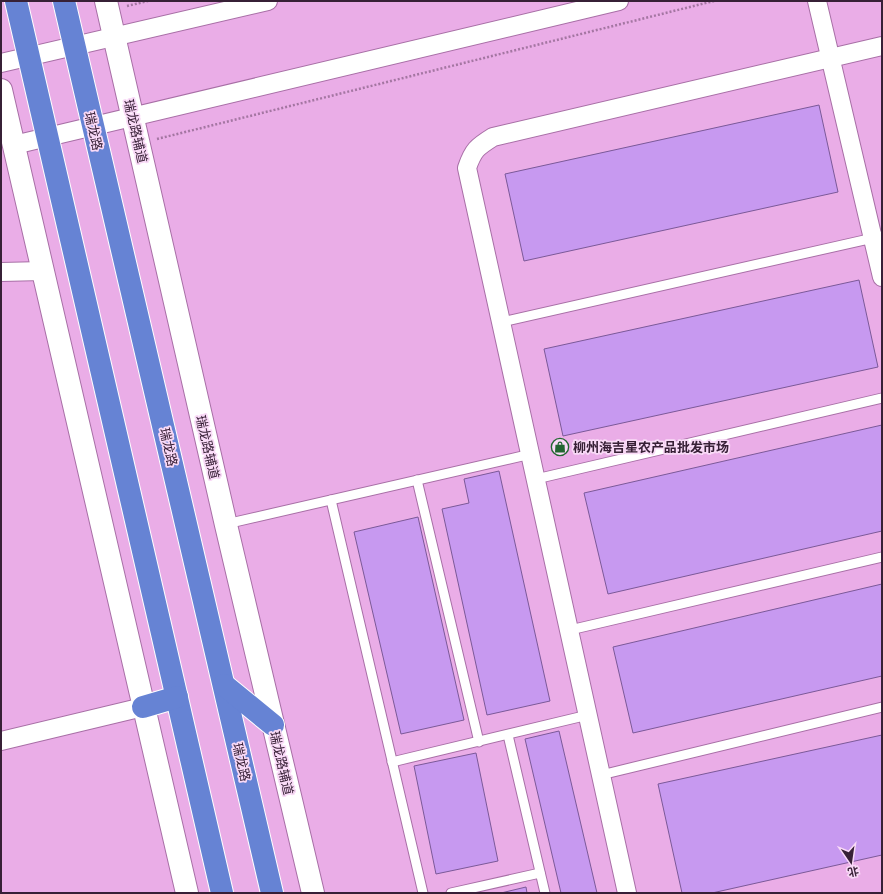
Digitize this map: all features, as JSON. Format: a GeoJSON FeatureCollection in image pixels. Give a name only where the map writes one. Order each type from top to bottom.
{"type":"FeatureCollection","features":[{"type":"Feature","properties":{"kind":"highway"},"geometry":{"type":"LineString","coordinates":[[16,1],[222,893]]}},
{"type":"Feature","properties":{"kind":"highway","name":"瑞龙路"},"geometry":{"type":"LineString","coordinates":[[64,1],[272,893]]}},
{"type":"Feature","properties":{"kind":"highway"},"geometry":{"type":"LineString","coordinates":[[224,685],[273,724]]}},
{"type":"Feature","properties":{"kind":"highway"},"geometry":{"type":"LineString","coordinates":[[143,707],[177,697]]}},
{"type":"Feature","properties":{"kind":"main road","name":"瑞龙路辅道"},"geometry":{"type":"LineString","coordinates":[[106,1],[226,525],[313,893]]}},
{"type":"Feature","properties":{"kind":"main road"},"geometry":{"type":"LineString","coordinates":[[1,90],[187,893]]}},
{"type":"Feature","properties":{"kind":"street"},"geometry":{"type":"LineString","coordinates":[[1,63],[268,1]]}},
{"type":"Feature","properties":{"kind":"street"},"geometry":{"type":"LineString","coordinates":[[14,145],[619,1]]}},
{"type":"Feature","properties":{"kind":"street"},"geometry":{"type":"LineString","coordinates":[[817,1],[877,237],[882,278]]}},
{"type":"Feature","properties":{"kind":"street"},"geometry":{"type":"LineString","coordinates":[[628,893],[467,168],[472,154],[478,146],[493,137],[882,46]]}},
{"type":"Feature","properties":{"kind":"street"},"geometry":{"type":"LineString","coordinates":[[1,272],[43,271]]}},
{"type":"Feature","properties":{"kind":"street"},"geometry":{"type":"LineString","coordinates":[[1,741],[143,707]]}},
{"type":"Feature","properties":{"kind":"lane"},"geometry":{"type":"LineString","coordinates":[[502,322],[877,237]]}},
{"type":"Feature","properties":{"kind":"lane"},"geometry":{"type":"LineString","coordinates":[[536,479],[882,398]]}},
{"type":"Feature","properties":{"kind":"lane"},"geometry":{"type":"LineString","coordinates":[[226,525],[531,454]]}},
{"type":"Feature","properties":{"kind":"lane"},"geometry":{"type":"LineString","coordinates":[[417,480],[478,742]]}},
{"type":"Feature","properties":{"kind":"lane"},"geometry":{"type":"LineString","coordinates":[[331,500],[423,893]]}},
{"type":"Feature","properties":{"kind":"lane"},"geometry":{"type":"LineString","coordinates":[[570,630],[882,557]]}},
{"type":"Feature","properties":{"kind":"lane"},"geometry":{"type":"LineString","coordinates":[[601,775],[882,707]]}},
{"type":"Feature","properties":{"kind":"lane"},"geometry":{"type":"LineString","coordinates":[[392,762],[588,715]]}},
{"type":"Feature","properties":{"kind":"lane"},"geometry":{"type":"LineString","coordinates":[[508,735],[545,893]]}},
{"type":"Feature","properties":{"kind":"lane"},"geometry":{"type":"LineString","coordinates":[[450,893],[540,873]]}},
{"type":"Feature","properties":{"kind":"path"},"geometry":{"type":"LineString","coordinates":[[139,143],[714,1]]}},
{"type":"Feature","properties":{"kind":"building"},"geometry":{"type":"Polygon","coordinates":[[[819,105],[838,192],[524,261],[505,174],[819,105]]]}},
{"type":"Feature","properties":{"kind":"building"},"geometry":{"type":"Polygon","coordinates":[[[859,280],[878,367],[563,436],[544,349],[859,280]]]}},
{"type":"Feature","properties":{"kind":"building"},"geometry":{"type":"Polygon","coordinates":[[[882,425],[882,531],[608,594],[584,493],[882,425]]]}},
{"type":"Feature","properties":{"kind":"building"},"geometry":{"type":"Polygon","coordinates":[[[499,471],[550,701],[487,715],[442,509],[469,503],[464,479],[499,471]]]}},
{"type":"Feature","properties":{"kind":"building"},"geometry":{"type":"Polygon","coordinates":[[[418,517],[464,720],[401,734],[354,532],[418,517]]]}},
{"type":"Feature","properties":{"kind":"building"},"geometry":{"type":"Polygon","coordinates":[[[882,584],[882,676],[633,733],[613,647],[882,584]]]}},
{"type":"Feature","properties":{"kind":"building"},"geometry":{"type":"Polygon","coordinates":[[[559,731],[597,893],[561,893],[525,739],[559,731]]]}},
{"type":"Feature","properties":{"kind":"building"},"geometry":{"type":"Polygon","coordinates":[[[882,735],[882,855],[712,893],[682,893],[658,784],[882,735]]]}},
{"type":"Feature","properties":{"kind":"building"},"geometry":{"type":"Polygon","coordinates":[[[476,753],[498,861],[436,874],[414,766],[476,753]]]}},
{"type":"Feature","properties":{"kind":"building"},"geometry":{"type":"Polygon","coordinates":[[[526,887],[527,893],[501,893],[526,887]]]}},
{"type":"Feature","properties":{"kind":"place","name":"柳州海吉星农产品批发市场"},"geometry":{"type":"Point","coordinates":[560,447]}}]}
